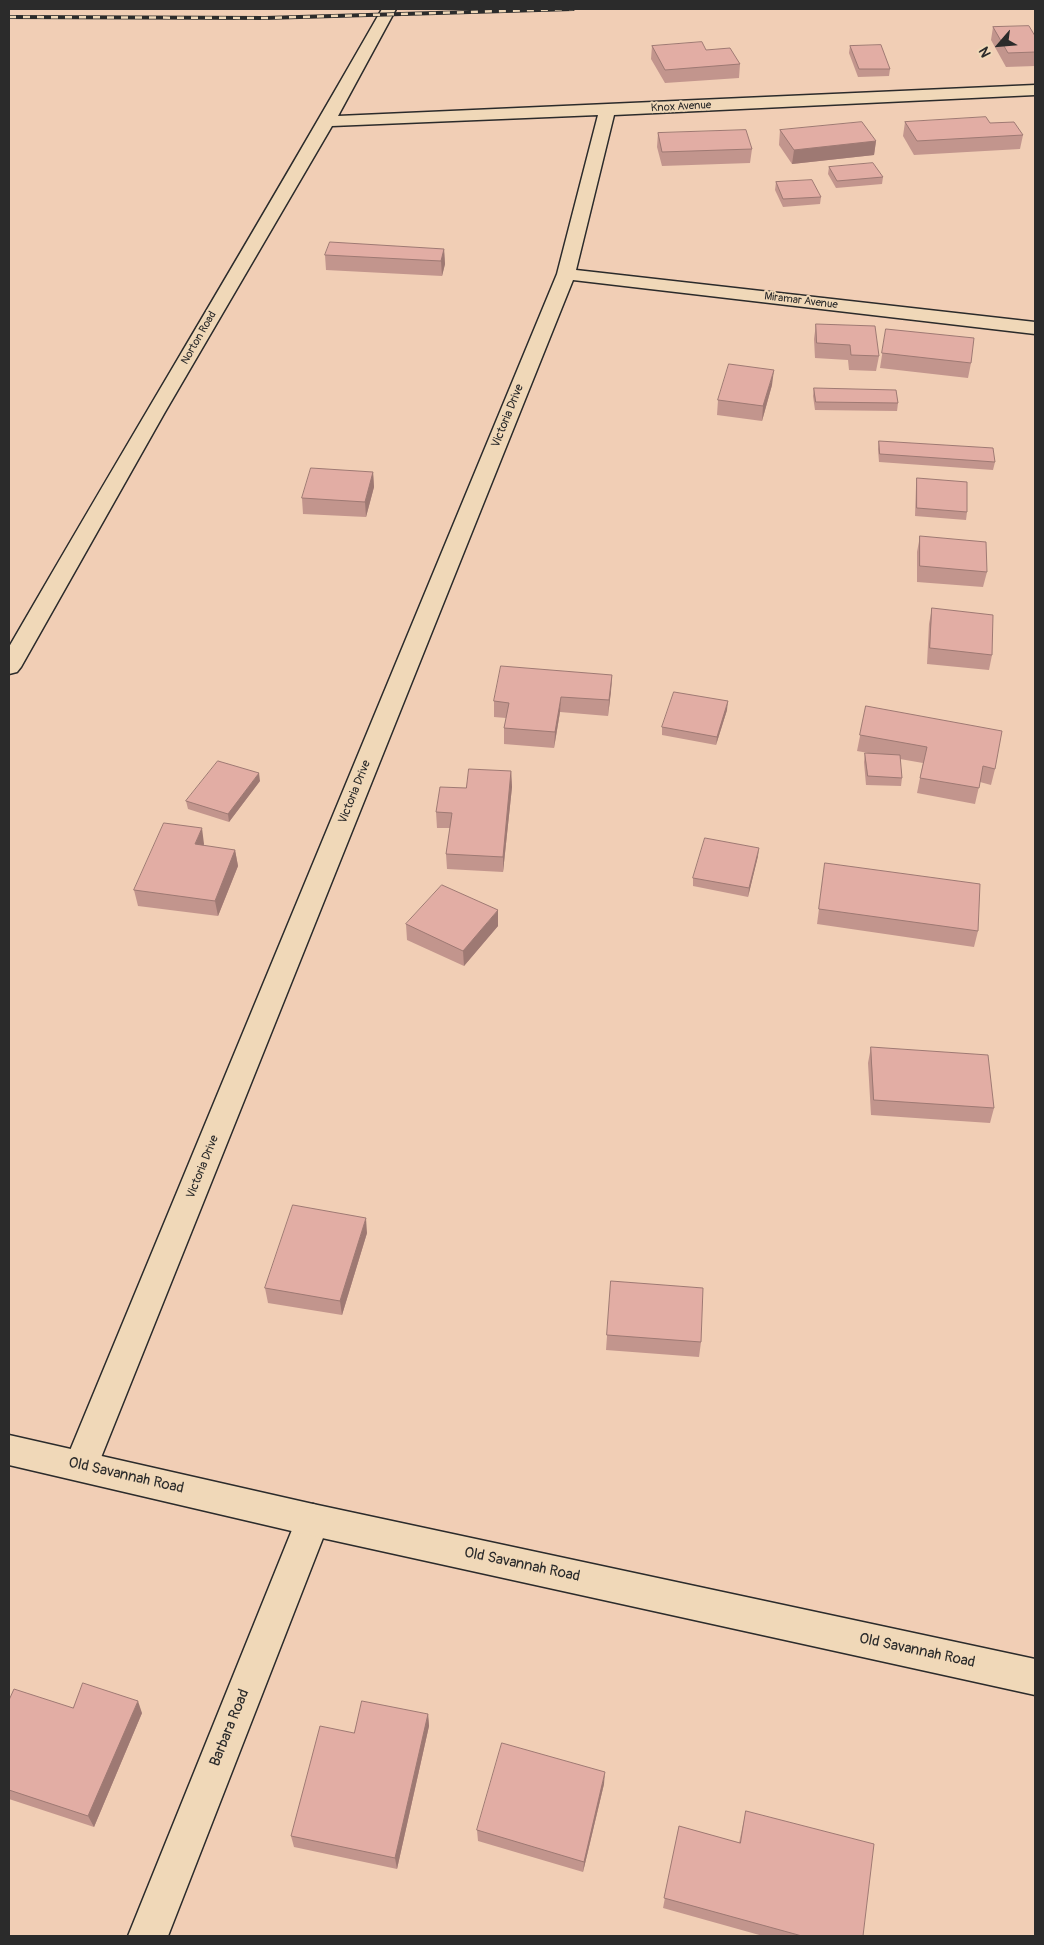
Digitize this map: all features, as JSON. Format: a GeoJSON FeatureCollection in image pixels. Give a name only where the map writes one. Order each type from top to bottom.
{"type":"FeatureCollection","features":[{"type":"Feature","properties":{"kind":"street","name":"Norton Road"},"geometry":{"type":"LineString","coordinates":[[9,667],[389,9]]}},
{"type":"Feature","properties":{"kind":"street","name":"Knox Avenue"},"geometry":{"type":"LineString","coordinates":[[326,121],[1035,90]]}},
{"type":"Feature","properties":{"kind":"street","name":"Victoria Drive"},"geometry":{"type":"LineString","coordinates":[[81,1466],[566,274],[607,110]]}},
{"type":"Feature","properties":{"kind":"street","name":"Miramar Avenue"},"geometry":{"type":"LineString","coordinates":[[566,274],[1035,328]]}},
{"type":"Feature","properties":{"kind":"street","name":"Old Savannah Road"},"geometry":{"type":"LineString","coordinates":[[9,1450],[313,1520],[1035,1677]]}},
{"type":"Feature","properties":{"kind":"street","name":"Barbara Road"},"geometry":{"type":"LineString","coordinates":[[148,1936],[313,1520]]}},
{"type":"Feature","properties":{"kind":"building"},"geometry":{"type":"Polygon","coordinates":[[[1029,26],[1035,36],[1035,52],[1008,53],[993,27],[1029,26]]]}},
{"type":"Feature","properties":{"kind":"building"},"geometry":{"type":"Polygon","coordinates":[[[702,42],[706,50],[730,48],[740,64],[665,70],[652,46],[702,42]]]}},
{"type":"Feature","properties":{"kind":"building"},"geometry":{"type":"Polygon","coordinates":[[[881,45],[890,69],[859,69],[850,46],[881,45]]]}},
{"type":"Feature","properties":{"kind":"building"},"geometry":{"type":"Polygon","coordinates":[[[986,117],[990,123],[1014,122],[1023,135],[917,141],[905,122],[986,117]]]}},
{"type":"Feature","properties":{"kind":"building"},"geometry":{"type":"Polygon","coordinates":[[[862,122],[876,141],[794,150],[780,130],[862,122]]]}},
{"type":"Feature","properties":{"kind":"building"},"geometry":{"type":"Polygon","coordinates":[[[746,130],[752,149],[662,152],[658,133],[746,130]]]}},
{"type":"Feature","properties":{"kind":"building"},"geometry":{"type":"Polygon","coordinates":[[[873,163],[883,177],[837,181],[829,167],[873,163]]]}},
{"type":"Feature","properties":{"kind":"building"},"geometry":{"type":"Polygon","coordinates":[[[812,180],[821,197],[783,199],[776,182],[812,180]]]}},
{"type":"Feature","properties":{"kind":"building"},"geometry":{"type":"Polygon","coordinates":[[[330,242],[444,249],[441,261],[325,255],[330,242]]]}},
{"type":"Feature","properties":{"kind":"building"},"geometry":{"type":"Polygon","coordinates":[[[816,324],[875,326],[879,356],[851,355],[850,345],[817,343],[816,324]]]}},
{"type":"Feature","properties":{"kind":"building"},"geometry":{"type":"Polygon","coordinates":[[[886,329],[974,338],[971,363],[882,353],[886,329]]]}},
{"type":"Feature","properties":{"kind":"building"},"geometry":{"type":"Polygon","coordinates":[[[729,364],[774,370],[763,406],[718,400],[729,364]]]}},
{"type":"Feature","properties":{"kind":"building"},"geometry":{"type":"Polygon","coordinates":[[[814,388],[896,390],[898,403],[816,402],[814,388]]]}},
{"type":"Feature","properties":{"kind":"building"},"geometry":{"type":"Polygon","coordinates":[[[879,441],[993,448],[995,462],[880,454],[879,441]]]}},
{"type":"Feature","properties":{"kind":"building"},"geometry":{"type":"Polygon","coordinates":[[[311,468],[373,472],[365,502],[302,498],[311,468]]]}},
{"type":"Feature","properties":{"kind":"building"},"geometry":{"type":"Polygon","coordinates":[[[917,478],[967,482],[967,512],[917,508],[917,478]]]}},
{"type":"Feature","properties":{"kind":"building"},"geometry":{"type":"Polygon","coordinates":[[[920,536],[986,542],[987,572],[920,566],[920,536]]]}},
{"type":"Feature","properties":{"kind":"building"},"geometry":{"type":"Polygon","coordinates":[[[932,608],[993,615],[992,655],[930,648],[932,608]]]}},
{"type":"Feature","properties":{"kind":"building"},"geometry":{"type":"Polygon","coordinates":[[[501,666],[612,675],[609,700],[561,697],[555,732],[504,728],[509,703],[494,701],[501,666]]]}},
{"type":"Feature","properties":{"kind":"building"},"geometry":{"type":"Polygon","coordinates":[[[674,692],[728,701],[717,737],[662,727],[674,692]]]}},
{"type":"Feature","properties":{"kind":"building"},"geometry":{"type":"Polygon","coordinates":[[[866,706],[1002,731],[995,769],[983,766],[979,788],[920,778],[927,747],[860,735],[866,706]]]}},
{"type":"Feature","properties":{"kind":"building"},"geometry":{"type":"Polygon","coordinates":[[[865,753],[900,755],[902,778],[868,776],[865,753]]]}},
{"type":"Feature","properties":{"kind":"building"},"geometry":{"type":"Polygon","coordinates":[[[218,761],[259,773],[228,814],[186,801],[218,761]]]}},
{"type":"Feature","properties":{"kind":"building"},"geometry":{"type":"Polygon","coordinates":[[[469,769],[511,771],[503,857],[446,854],[452,813],[436,812],[440,787],[466,788],[469,769]]]}},
{"type":"Feature","properties":{"kind":"building"},"geometry":{"type":"Polygon","coordinates":[[[164,823],[202,828],[195,844],[235,850],[215,901],[134,890],[164,823]]]}},
{"type":"Feature","properties":{"kind":"building"},"geometry":{"type":"Polygon","coordinates":[[[705,838],[759,848],[749,888],[693,878],[705,838]]]}},
{"type":"Feature","properties":{"kind":"building"},"geometry":{"type":"Polygon","coordinates":[[[825,863],[980,884],[978,931],[819,909],[825,863]]]}},
{"type":"Feature","properties":{"kind":"building"},"geometry":{"type":"Polygon","coordinates":[[[442,885],[498,910],[463,951],[406,924],[442,885]]]}},
{"type":"Feature","properties":{"kind":"building"},"geometry":{"type":"Polygon","coordinates":[[[871,1047],[988,1055],[994,1108],[874,1100],[871,1047]]]}},
{"type":"Feature","properties":{"kind":"building"},"geometry":{"type":"Polygon","coordinates":[[[293,1205],[366,1218],[340,1301],[265,1288],[293,1205]]]}},
{"type":"Feature","properties":{"kind":"building"},"geometry":{"type":"Polygon","coordinates":[[[611,1281],[703,1288],[701,1342],[607,1335],[611,1281]]]}},
{"type":"Feature","properties":{"kind":"building"},"geometry":{"type":"Polygon","coordinates":[[[83,1683],[138,1701],[88,1816],[9,1790],[9,1700],[14,1689],[73,1708],[83,1683]]]}},
{"type":"Feature","properties":{"kind":"building"},"geometry":{"type":"Polygon","coordinates":[[[362,1701],[428,1714],[395,1858],[291,1836],[320,1726],[354,1733],[362,1701]]]}},
{"type":"Feature","properties":{"kind":"building"},"geometry":{"type":"Polygon","coordinates":[[[502,1743],[605,1772],[584,1862],[477,1830],[502,1743]]]}},
{"type":"Feature","properties":{"kind":"building"},"geometry":{"type":"Polygon","coordinates":[[[746,1811],[874,1844],[863,1936],[802,1936],[664,1898],[679,1826],[740,1843],[746,1811]]]}},
{"type":"Feature","properties":{"kind":"railway"},"geometry":{"type":"LineString","coordinates":[[9,17],[265,18],[573,9]]}}]}
